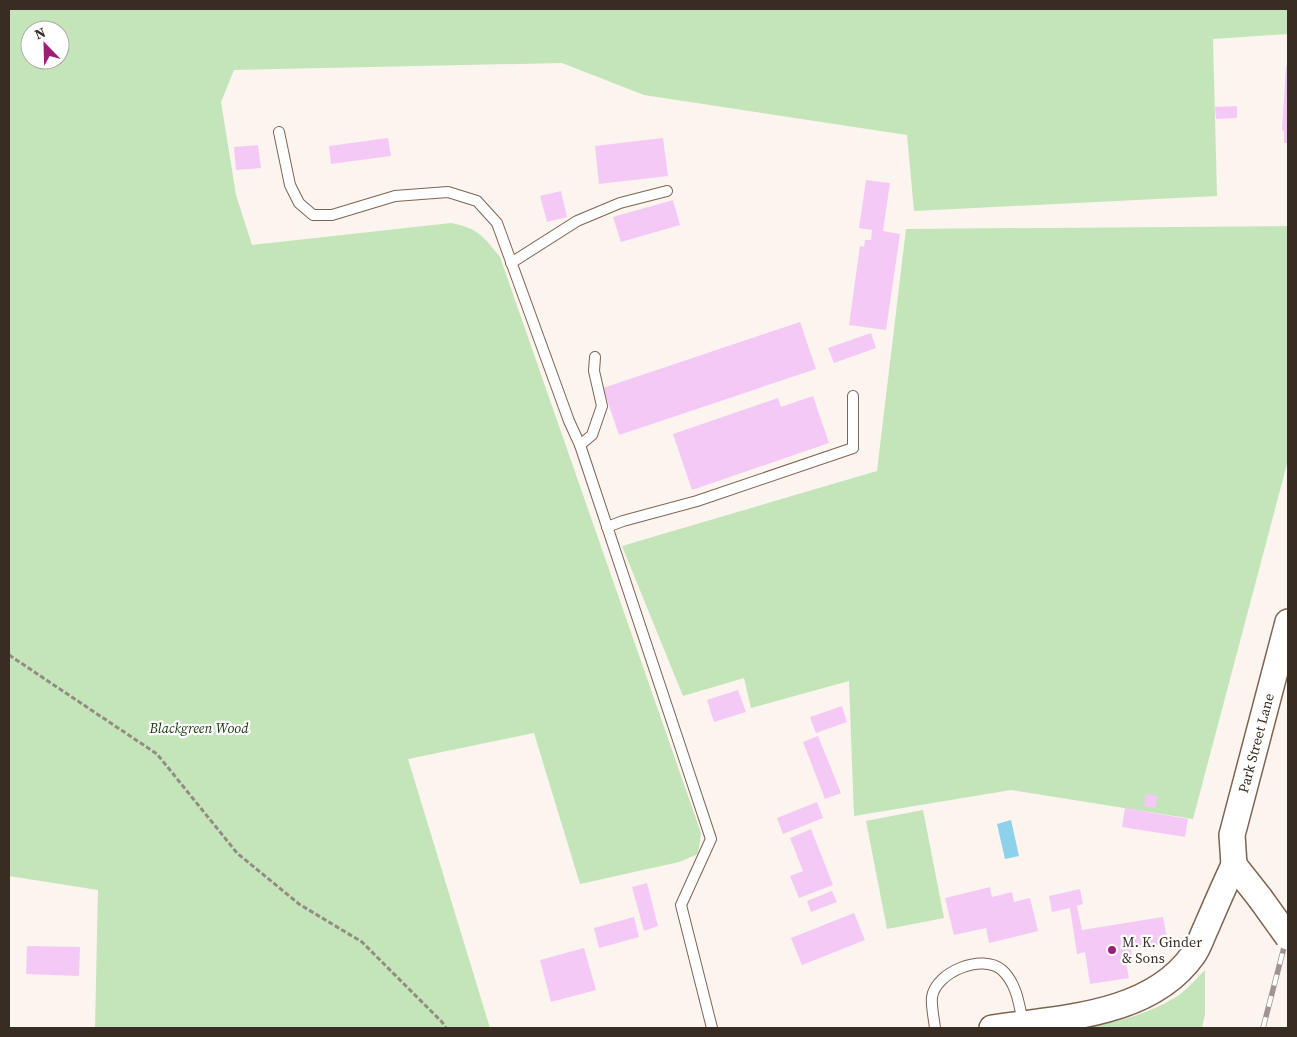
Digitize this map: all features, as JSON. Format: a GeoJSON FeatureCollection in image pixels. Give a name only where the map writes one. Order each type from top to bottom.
{"type":"FeatureCollection","features":[{"type":"Feature","properties":{"kind":"street","name":"Park Street Lane"},"geometry":{"type":"LineString","coordinates":[[1234,865],[1232,835],[1288,622]]}},
{"type":"Feature","properties":{"kind":"street"},"geometry":{"type":"LineString","coordinates":[[992,1028],[1104,1011],[1124,1005],[1151,993],[1178,973],[1194,954],[1234,865],[1288,937]]}},
{"type":"Feature","properties":{"kind":"lane"},"geometry":{"type":"LineString","coordinates":[[279,132],[290,185],[299,203],[313,215],[332,215],[395,196],[448,192],[477,201],[497,223],[580,446],[711,839],[681,905],[712,1028]]}},
{"type":"Feature","properties":{"kind":"lane"},"geometry":{"type":"LineString","coordinates":[[511,263],[577,221],[620,203],[667,191]]}},
{"type":"Feature","properties":{"kind":"lane"},"geometry":{"type":"LineString","coordinates":[[580,446],[592,435],[602,406],[594,371],[595,357]]}},
{"type":"Feature","properties":{"kind":"lane"},"geometry":{"type":"LineString","coordinates":[[608,527],[623,521],[697,501],[853,448],[853,396]]}},
{"type":"Feature","properties":{"kind":"lane"},"geometry":{"type":"LineString","coordinates":[[935,1028],[932,997],[941,979],[955,970],[973,964],[987,963],[1000,968],[1008,977],[1015,989],[1022,1023]]}},
{"type":"Feature","properties":{"kind":"path"},"geometry":{"type":"LineString","coordinates":[[9,655],[157,754],[237,853],[299,904],[362,942],[446,1028]]}},
{"type":"Feature","properties":{"kind":"green space","name":"Blackgreen Wood"},"geometry":{"type":"Polygon","coordinates":[[[9,9],[1288,9],[1288,34],[1213,39],[1217,196],[914,211],[907,135],[644,95],[562,63],[234,70],[221,102],[236,195],[252,245],[451,223],[474,230],[500,257],[701,833],[698,854],[679,862],[580,884],[534,733],[408,759],[490,1028],[95,1028],[98,890],[9,876],[9,9]]]}},
{"type":"Feature","properties":{"kind":"green space"},"geometry":{"type":"Polygon","coordinates":[[[1288,226],[1288,460],[1193,819],[1011,790],[854,816],[849,681],[751,708],[744,678],[683,696],[622,546],[877,471],[906,229],[1288,226]]]}},
{"type":"Feature","properties":{"kind":"green space"},"geometry":{"type":"Polygon","coordinates":[[[923,810],[944,918],[887,929],[866,821],[923,810]]]}},
{"type":"Feature","properties":{"kind":"green space"},"geometry":{"type":"Polygon","coordinates":[[[1205,970],[1205,1014],[1202,1028],[1084,1028],[1143,1013],[1165,1003],[1188,988],[1205,970]]]}},
{"type":"Feature","properties":{"kind":"water"},"geometry":{"type":"Polygon","coordinates":[[[1011,820],[1019,856],[1005,859],[997,824],[1011,820]]]}},
{"type":"Feature","properties":{"kind":"building"},"geometry":{"type":"Polygon","coordinates":[[[1286,66],[1288,66],[1288,143],[1284,143],[1284,131],[1282,130],[1286,66]]]}},
{"type":"Feature","properties":{"kind":"building"},"geometry":{"type":"Polygon","coordinates":[[[1237,106],[1237,118],[1216,119],[1215,107],[1237,106]]]}},
{"type":"Feature","properties":{"kind":"building"},"geometry":{"type":"Polygon","coordinates":[[[388,138],[391,156],[331,164],[329,146],[388,138]]]}},
{"type":"Feature","properties":{"kind":"building"},"geometry":{"type":"Polygon","coordinates":[[[663,138],[668,176],[599,184],[595,146],[663,138]]]}},
{"type":"Feature","properties":{"kind":"building"},"geometry":{"type":"Polygon","coordinates":[[[258,145],[261,168],[236,170],[234,147],[258,145]]]}},
{"type":"Feature","properties":{"kind":"building"},"geometry":{"type":"Polygon","coordinates":[[[866,180],[890,183],[883,231],[900,234],[886,330],[849,325],[860,246],[864,247],[865,240],[871,240],[872,230],[859,228],[866,180]]]}},
{"type":"Feature","properties":{"kind":"building"},"geometry":{"type":"Polygon","coordinates":[[[561,191],[567,217],[547,222],[540,196],[561,191]]]}},
{"type":"Feature","properties":{"kind":"building"},"geometry":{"type":"Polygon","coordinates":[[[673,200],[680,225],[621,242],[613,217],[673,200]]]}},
{"type":"Feature","properties":{"kind":"building"},"geometry":{"type":"Polygon","coordinates":[[[800,322],[816,369],[619,435],[603,388],[800,322]]]}},
{"type":"Feature","properties":{"kind":"building"},"geometry":{"type":"Polygon","coordinates":[[[871,333],[876,348],[834,363],[828,348],[871,333]]]}},
{"type":"Feature","properties":{"kind":"building"},"geometry":{"type":"Polygon","coordinates":[[[813,396],[829,443],[692,490],[673,434],[778,398],[781,407],[813,396]]]}},
{"type":"Feature","properties":{"kind":"building"},"geometry":{"type":"Polygon","coordinates":[[[738,690],[746,712],[714,722],[707,700],[738,690]]]}},
{"type":"Feature","properties":{"kind":"building"},"geometry":{"type":"Polygon","coordinates":[[[842,706],[847,722],[816,733],[810,717],[842,706]]]}},
{"type":"Feature","properties":{"kind":"building"},"geometry":{"type":"Polygon","coordinates":[[[818,736],[841,793],[825,799],[803,742],[818,736]]]}},
{"type":"Feature","properties":{"kind":"building"},"geometry":{"type":"Polygon","coordinates":[[[1146,794],[1158,796],[1155,808],[1144,806],[1146,794]]]}},
{"type":"Feature","properties":{"kind":"building"},"geometry":{"type":"Polygon","coordinates":[[[817,802],[823,818],[783,834],[777,818],[817,802]]]}},
{"type":"Feature","properties":{"kind":"building"},"geometry":{"type":"Polygon","coordinates":[[[1125,808],[1188,819],[1185,837],[1122,827],[1125,808]]]}},
{"type":"Feature","properties":{"kind":"building"},"geometry":{"type":"Polygon","coordinates":[[[811,829],[833,885],[799,898],[790,876],[803,871],[790,838],[811,829]]]}},
{"type":"Feature","properties":{"kind":"building"},"geometry":{"type":"Polygon","coordinates":[[[647,883],[658,926],[644,931],[632,887],[647,883]]]}},
{"type":"Feature","properties":{"kind":"building"},"geometry":{"type":"Polygon","coordinates":[[[990,887],[992,897],[1012,892],[1014,902],[1030,898],[1038,931],[989,943],[986,928],[954,935],[945,898],[990,887]]]}},
{"type":"Feature","properties":{"kind":"building"},"geometry":{"type":"Polygon","coordinates":[[[1080,889],[1083,904],[1077,906],[1082,930],[1163,917],[1168,943],[1131,949],[1133,962],[1126,963],[1129,978],[1090,984],[1085,952],[1077,954],[1070,908],[1052,912],[1049,896],[1080,889]]]}},
{"type":"Feature","properties":{"kind":"building"},"geometry":{"type":"Polygon","coordinates":[[[832,891],[837,902],[811,912],[807,901],[832,891]]]}},
{"type":"Feature","properties":{"kind":"building"},"geometry":{"type":"Polygon","coordinates":[[[854,913],[865,940],[802,965],[791,938],[854,913]]]}},
{"type":"Feature","properties":{"kind":"building"},"geometry":{"type":"Polygon","coordinates":[[[634,917],[639,937],[599,948],[594,928],[634,917]]]}},
{"type":"Feature","properties":{"kind":"building"},"geometry":{"type":"Polygon","coordinates":[[[27,946],[80,947],[79,976],[26,974],[27,946]]]}},
{"type":"Feature","properties":{"kind":"building"},"geometry":{"type":"Polygon","coordinates":[[[584,948],[596,990],[551,1002],[540,960],[584,948]]]}},
{"type":"Feature","properties":{"kind":"railway"},"geometry":{"type":"LineString","coordinates":[[1263,1028],[1288,932]]}},
{"type":"Feature","properties":{"kind":"place","name":"M. K. Ginder & Sons"},"geometry":{"type":"Point","coordinates":[1112,950]}}]}
